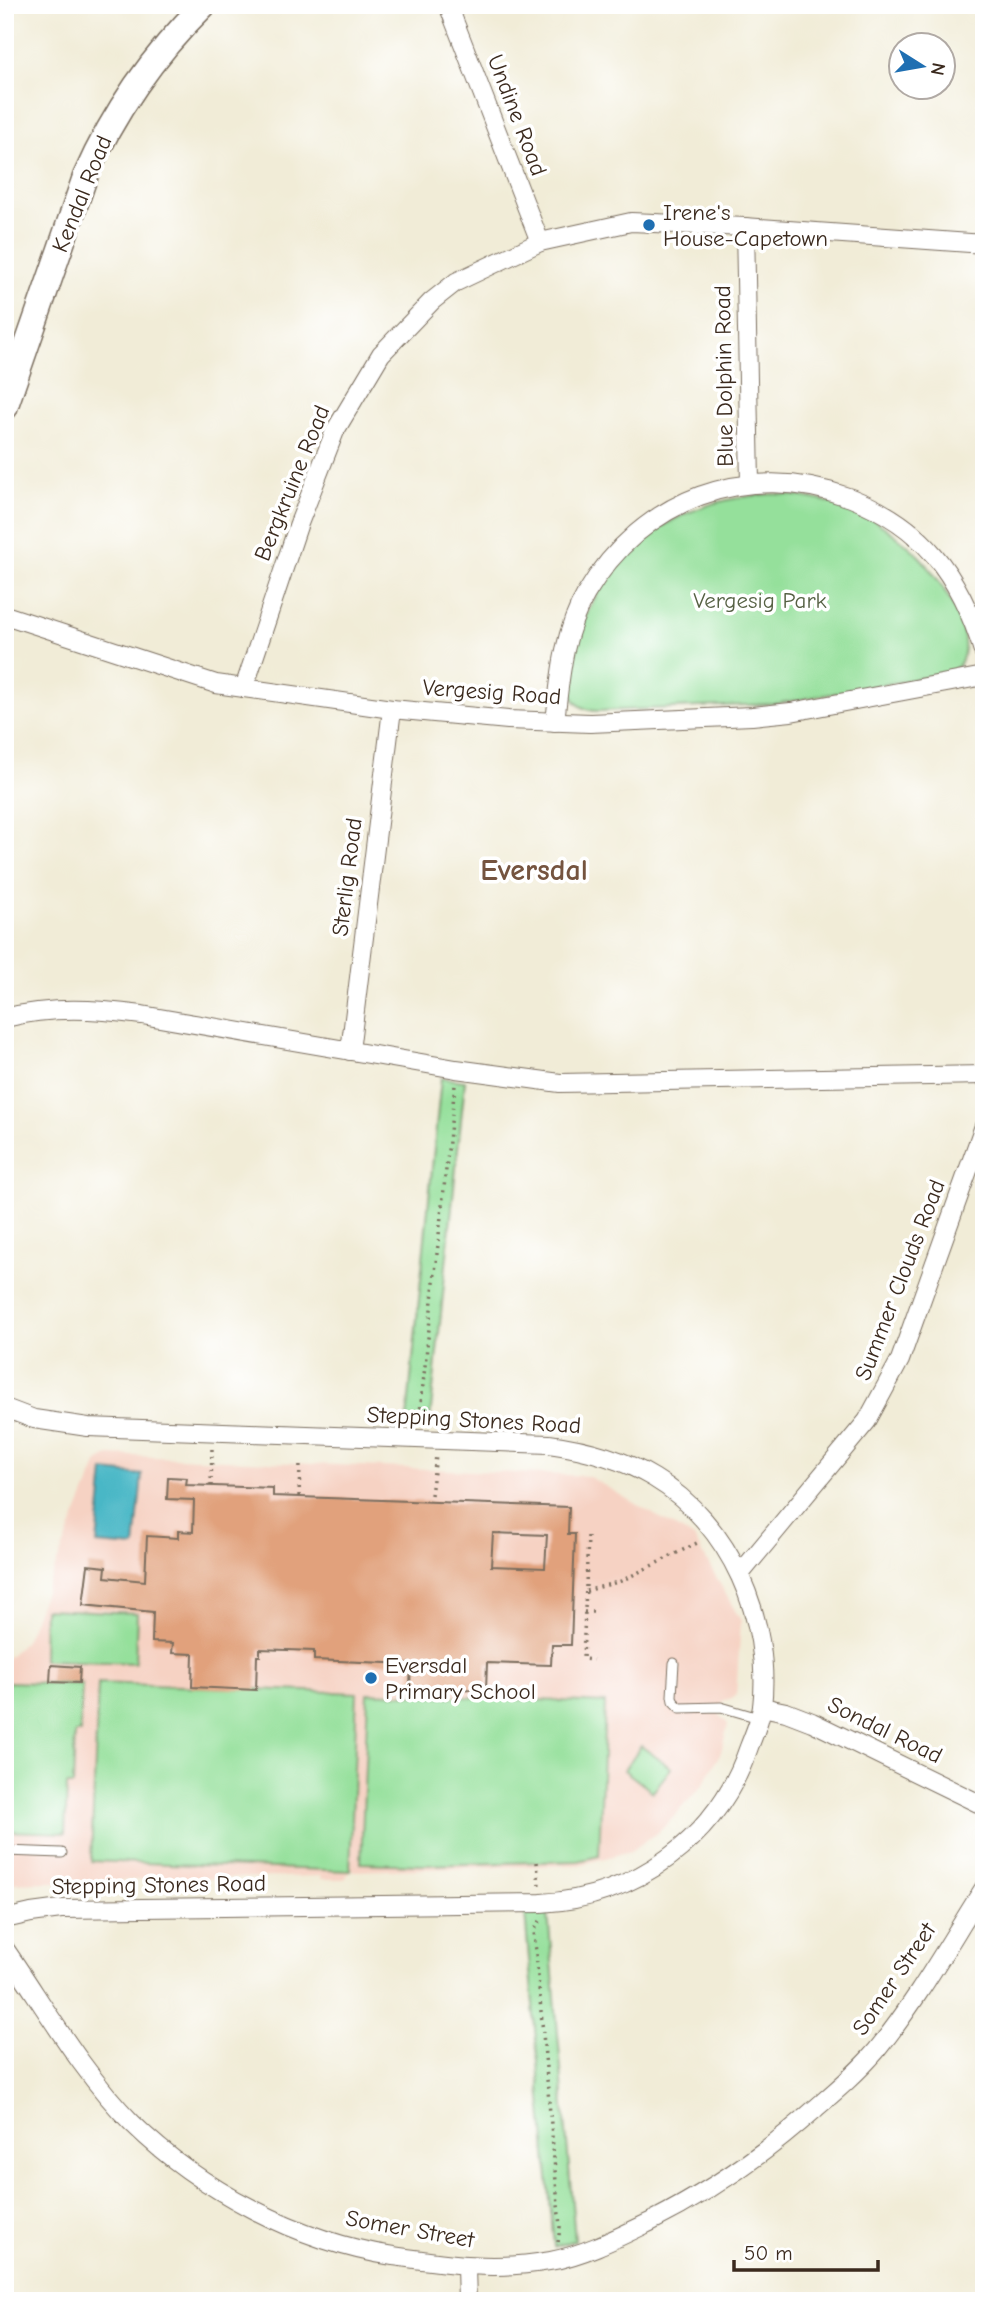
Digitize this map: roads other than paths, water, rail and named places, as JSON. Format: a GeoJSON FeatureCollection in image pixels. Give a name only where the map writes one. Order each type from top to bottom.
{"type":"FeatureCollection","features":[{"type":"Feature","properties":{"kind":"street","name":"Kendal Road"},"geometry":{"type":"LineString","coordinates":[[5,408],[85,177],[98,148],[152,60],[204,5]]}},
{"type":"Feature","properties":{"kind":"street","name":"Undine Road"},"geometry":{"type":"LineString","coordinates":[[448,5],[540,242]]}},
{"type":"Feature","properties":{"kind":"street","name":"Bergkruine Road"},"geometry":{"type":"LineString","coordinates":[[244,688],[298,526],[335,431],[381,354],[432,301],[456,282],[540,242],[631,222],[746,227],[984,244]]}},
{"type":"Feature","properties":{"kind":"street","name":"Blue Dolphin Road"},"geometry":{"type":"LineString","coordinates":[[746,227],[750,483]]}},
{"type":"Feature","properties":{"kind":"street"},"geometry":{"type":"LineString","coordinates":[[555,722],[562,660],[571,625],[585,596],[605,565],[630,537],[658,516],[717,490],[750,483],[785,483],[835,492],[872,507],[913,534],[933,554],[953,581],[970,613],[984,654]]}},
{"type":"Feature","properties":{"kind":"street","name":"Vergesig Road"},"geometry":{"type":"LineString","coordinates":[[5,615],[188,677],[244,688],[392,709],[508,720],[590,723],[765,715],[984,676]]}},
{"type":"Feature","properties":{"kind":"street","name":"Sterlig Road"},"geometry":{"type":"LineString","coordinates":[[350,1051],[392,709]]}},
{"type":"Feature","properties":{"kind":"street"},"geometry":{"type":"LineString","coordinates":[[5,1018],[26,1013],[97,1010],[142,1015],[547,1082],[591,1084],[984,1075]]}},
{"type":"Feature","properties":{"kind":"street","name":"Summer Clouds Road"},"geometry":{"type":"LineString","coordinates":[[740,1574],[867,1421],[882,1396],[900,1360],[984,1126]]}},
{"type":"Feature","properties":{"kind":"street","name":"Stepping Stones Road"},"geometry":{"type":"LineString","coordinates":[[5,1408],[34,1419],[88,1427],[549,1444],[580,1448],[632,1466],[656,1479],[684,1500],[715,1534],[740,1574],[756,1619],[762,1661],[760,1713],[745,1761],[723,1801],[710,1819],[680,1850],[650,1870],[598,1894],[553,1902],[61,1909],[5,1919]]}},
{"type":"Feature","properties":{"kind":"street","name":"Sondal Road"},"geometry":{"type":"LineString","coordinates":[[760,1713],[786,1712],[811,1722],[984,1806]]}},
{"type":"Feature","properties":{"kind":"street","name":"Somer Street"},"geometry":{"type":"LineString","coordinates":[[5,1949],[97,2084],[132,2123],[206,2181],[253,2209],[301,2231],[366,2252],[466,2267],[521,2265],[554,2261],[618,2237],[711,2189],[776,2143],[842,2086],[874,2053],[911,2004],[984,1888]]}},
{"type":"Feature","properties":{"kind":"street"},"geometry":{"type":"LineString","coordinates":[[466,2267],[467,2301]]}},
{"type":"Feature","properties":{"kind":"lane"},"geometry":{"type":"LineString","coordinates":[[674,1663],[672,1696],[680,1708],[721,1707],[760,1713]]}},
{"type":"Feature","properties":{"kind":"lane"},"geometry":{"type":"LineString","coordinates":[[5,1851],[62,1853]]}},
{"type":"Feature","properties":{"kind":"water"},"geometry":{"type":"Polygon","coordinates":[[[104,1471],[142,1475],[135,1547],[97,1544],[104,1471]]]}},
{"type":"Feature","properties":{"kind":"place","name":"Irene's House-Capetown"},"geometry":{"type":"Point","coordinates":[649,225]}},
{"type":"Feature","properties":{"kind":"place","name":"Eversdal Primary School"},"geometry":{"type":"Point","coordinates":[371,1678]}},
{"type":"Feature","properties":{"kind":"district","name":"Eversdal"},"geometry":{"type":"Point","coordinates":[534,870]}},
{"type":"Feature","properties":{"kind":"park label","name":"Vergesig Park"},"geometry":{"type":"Point","coordinates":[760,600]}}]}
